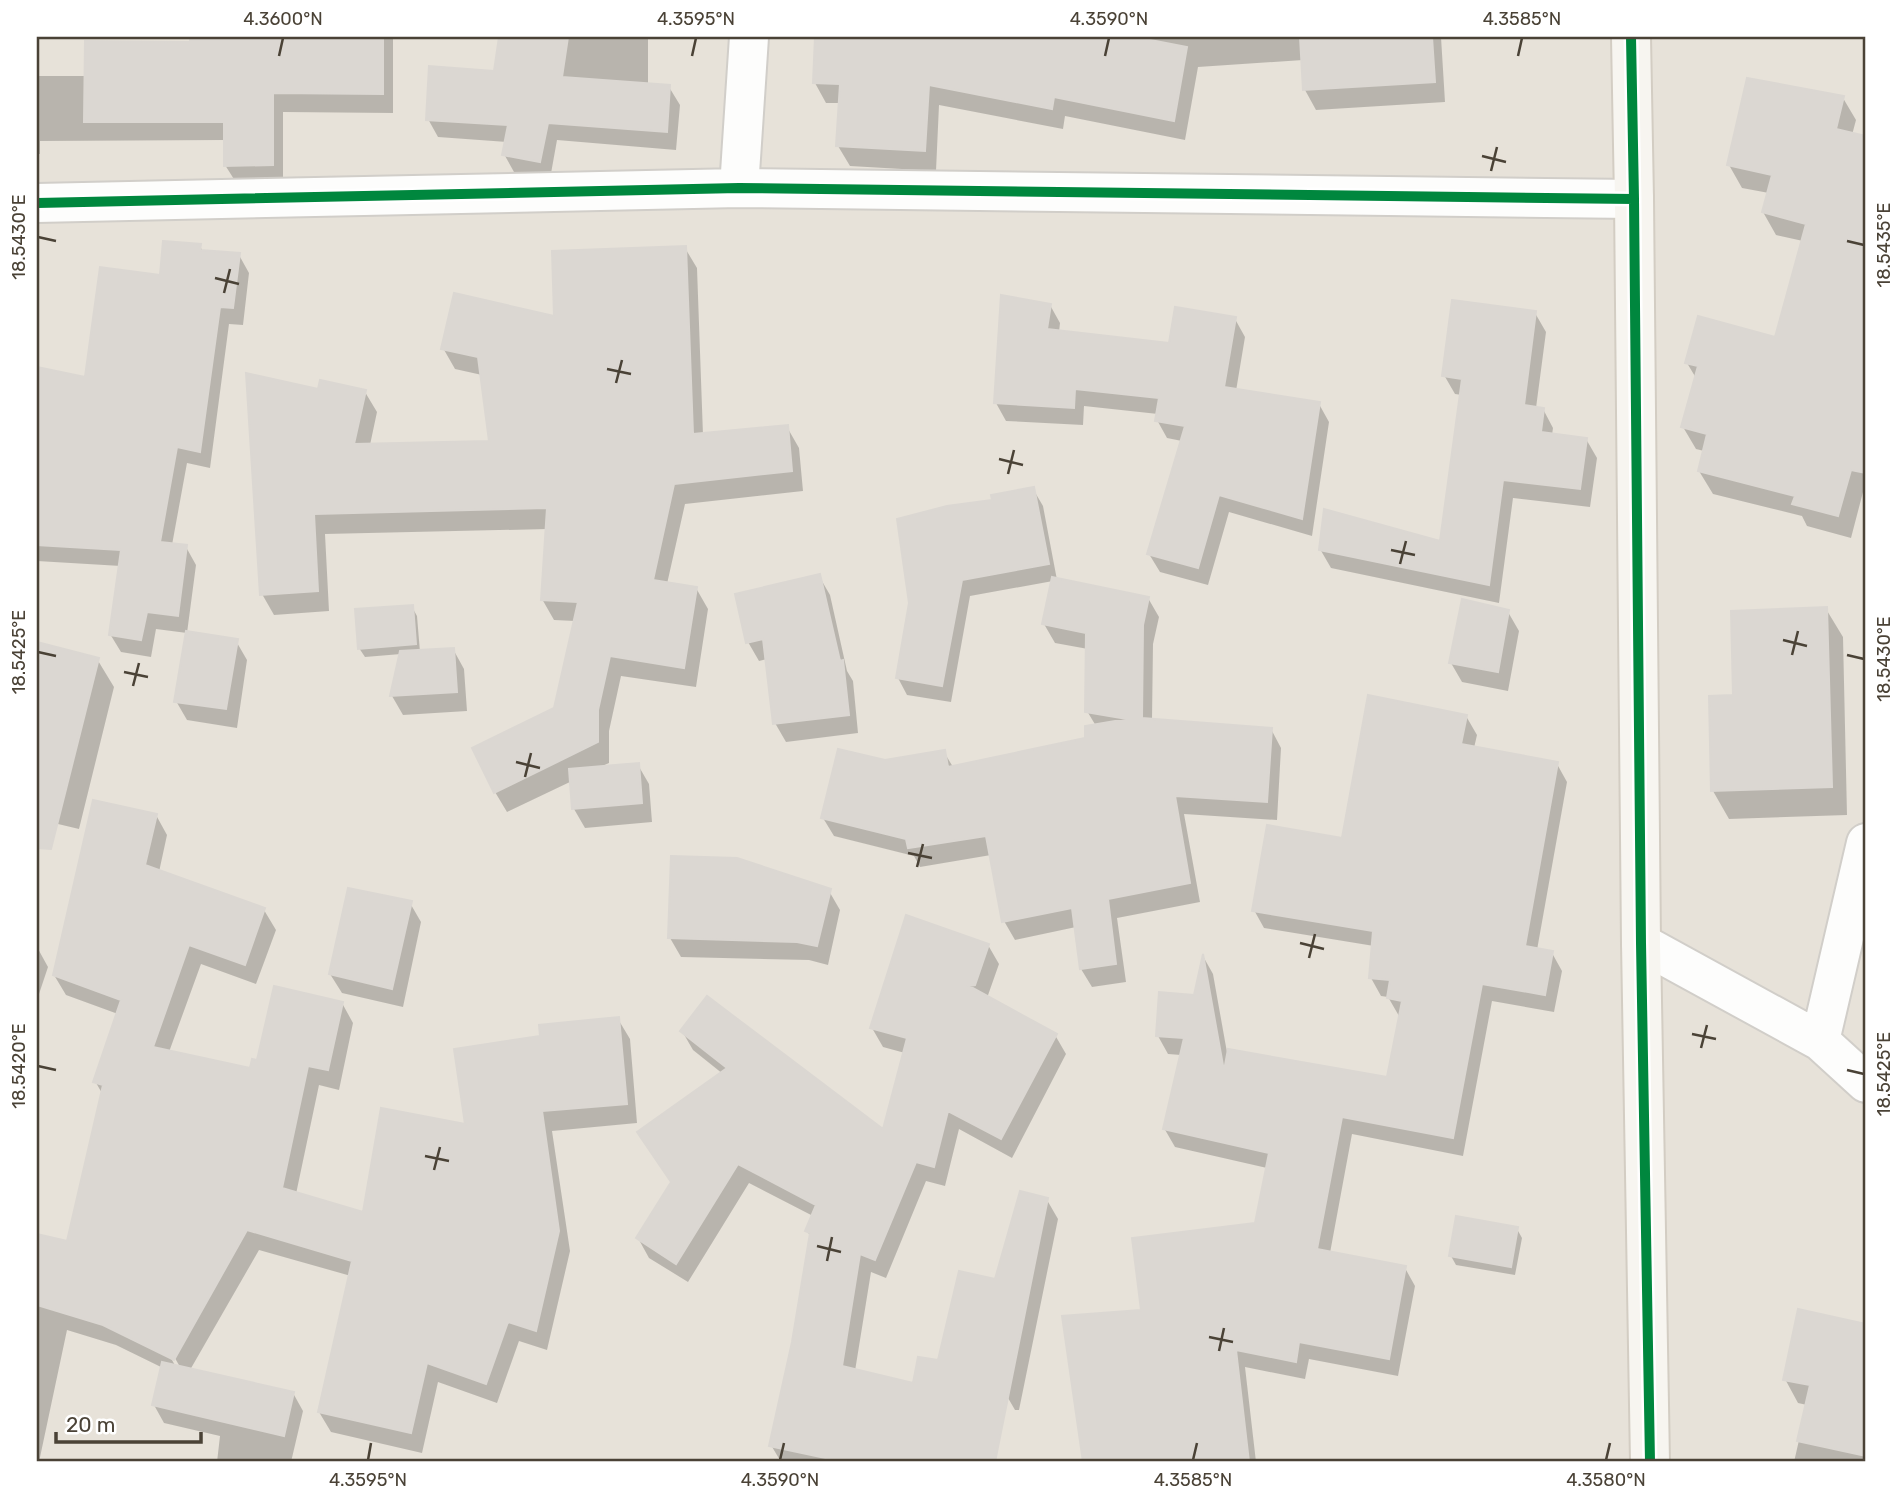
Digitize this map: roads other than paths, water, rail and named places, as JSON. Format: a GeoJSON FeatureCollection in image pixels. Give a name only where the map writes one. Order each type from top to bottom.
{"type":"FeatureCollection","features":[{"type":"Feature","properties":{"kind":"street"},"geometry":{"type":"LineString","coordinates":[[739,188],[749,37]]}},
{"type":"Feature","properties":{"kind":"street"},"geometry":{"type":"LineString","coordinates":[[1630,37],[1650,1462]]}},
{"type":"Feature","properties":{"kind":"street"},"geometry":{"type":"LineString","coordinates":[[37,203],[739,188],[1634,199]]}},
{"type":"Feature","properties":{"kind":"street"},"geometry":{"type":"LineString","coordinates":[[1820,1041],[1866,843]]}},
{"type":"Feature","properties":{"kind":"street"},"geometry":{"type":"LineString","coordinates":[[1641,943],[1820,1041],[1866,1083]]}}]}
